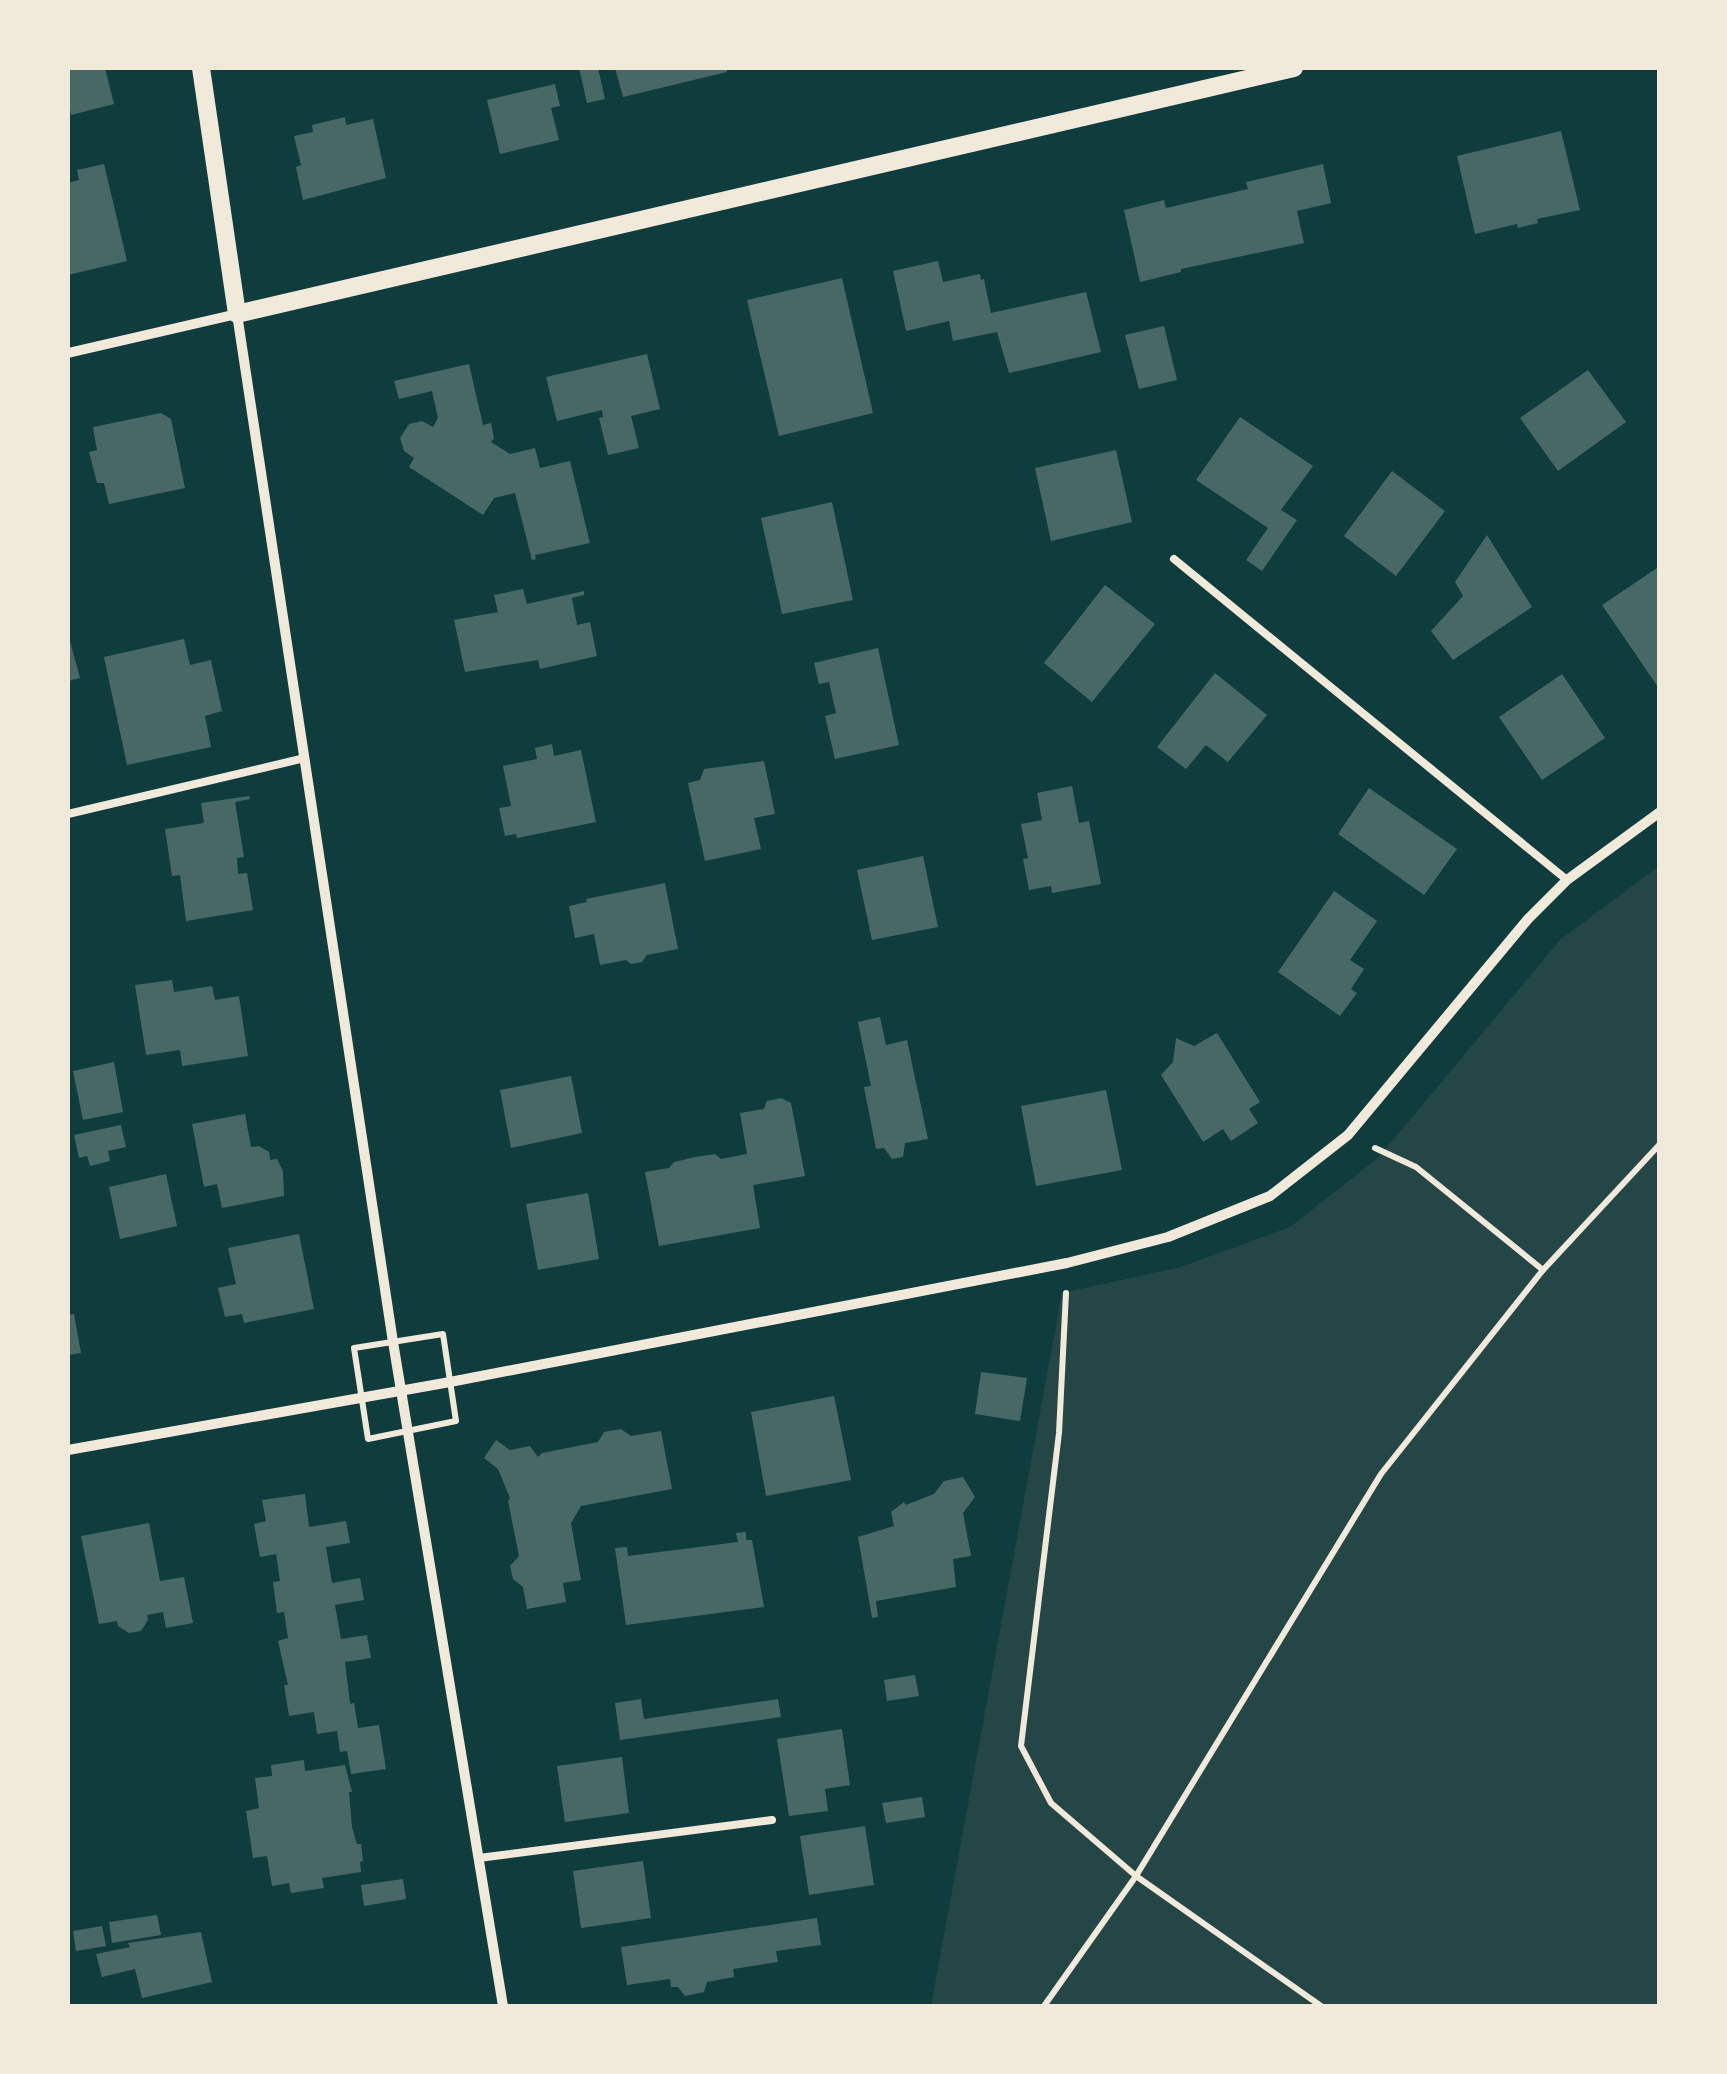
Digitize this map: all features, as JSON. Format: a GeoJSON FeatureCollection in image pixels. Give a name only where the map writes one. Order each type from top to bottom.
{"type":"FeatureCollection","features":[{"type":"Feature","properties":{"kind":"street"},"geometry":{"type":"LineString","coordinates":[[201,68],[401,1390],[504,2006]]}},
{"type":"Feature","properties":{"kind":"street"},"geometry":{"type":"LineString","coordinates":[[68,353],[1294,68]]}},
{"type":"Feature","properties":{"kind":"street"},"geometry":{"type":"LineString","coordinates":[[68,1450],[1067,1263],[1168,1238],[1270,1196],[1348,1135],[1528,919],[1567,880],[1660,812]]}},
{"type":"Feature","properties":{"kind":"lane"},"geometry":{"type":"LineString","coordinates":[[1174,559],[1567,880]]}},
{"type":"Feature","properties":{"kind":"lane"},"geometry":{"type":"LineString","coordinates":[[68,814],[304,758]]}},
{"type":"Feature","properties":{"kind":"lane"},"geometry":{"type":"LineString","coordinates":[[479,1858],[772,1820]]}},
{"type":"Feature","properties":{"kind":"path"},"geometry":{"type":"LineString","coordinates":[[1348,1135],[1416,1167],[1543,1270]]}},
{"type":"Feature","properties":{"kind":"path"},"geometry":{"type":"LineString","coordinates":[[1044,2006],[1136,1876],[1381,1474],[1543,1270],[1660,1144]]}},
{"type":"Feature","properties":{"kind":"path"},"geometry":{"type":"LineString","coordinates":[[1067,1263],[1060,1433],[1021,1746],[1050,1803],[1136,1876],[1320,2006]]}},
{"type":"Feature","properties":{"kind":"shaded area"},"geometry":{"type":"Polygon","coordinates":[[[1659,866],[1659,2006],[931,2006],[1062,1293],[1181,1267],[1290,1227],[1378,1158],[1560,940],[1659,866]]]}},
{"type":"Feature","properties":{"kind":"building"},"geometry":{"type":"Polygon","coordinates":[[[68,68],[105,68],[114,104],[71,115],[68,68]]]}},
{"type":"Feature","properties":{"kind":"building"},"geometry":{"type":"Polygon","coordinates":[[[579,68],[598,68],[605,99],[587,103],[579,68]]]}},
{"type":"Feature","properties":{"kind":"building"},"geometry":{"type":"Polygon","coordinates":[[[615,68],[726,68],[727,72],[623,97],[615,68]]]}},
{"type":"Feature","properties":{"kind":"building"},"geometry":{"type":"Polygon","coordinates":[[[555,84],[560,106],[551,108],[559,140],[500,154],[487,100],[555,84]]]}},
{"type":"Feature","properties":{"kind":"building"},"geometry":{"type":"Polygon","coordinates":[[[345,117],[346,125],[373,119],[386,178],[303,200],[294,136],[313,132],[312,125],[345,117]]]}},
{"type":"Feature","properties":{"kind":"building"},"geometry":{"type":"Polygon","coordinates":[[[1561,131],[1580,210],[1537,219],[1538,223],[1518,228],[1517,224],[1475,234],[1457,156],[1561,131]]]}},
{"type":"Feature","properties":{"kind":"building"},"geometry":{"type":"Polygon","coordinates":[[[104,164],[127,261],[68,275],[68,183],[79,180],[77,170],[104,164]]]}},
{"type":"Feature","properties":{"kind":"building"},"geometry":{"type":"Polygon","coordinates":[[[1323,164],[1331,203],[1297,211],[1304,243],[1181,269],[1140,282],[1124,210],[1164,200],[1166,208],[1248,189],[1246,182],[1323,164]]]}},
{"type":"Feature","properties":{"kind":"building"},"geometry":{"type":"Polygon","coordinates":[[[938,261],[943,282],[980,274],[991,313],[1086,292],[1101,352],[1009,373],[997,332],[953,341],[949,321],[906,331],[893,271],[938,261]]]}},
{"type":"Feature","properties":{"kind":"building"},"geometry":{"type":"Polygon","coordinates":[[[842,278],[873,413],[779,436],[747,300],[842,278]]]}},
{"type":"Feature","properties":{"kind":"building"},"geometry":{"type":"Polygon","coordinates":[[[1164,326],[1177,380],[1139,389],[1125,335],[1164,326]]]}},
{"type":"Feature","properties":{"kind":"building"},"geometry":{"type":"Polygon","coordinates":[[[647,354],[660,409],[631,416],[639,448],[608,455],[599,418],[603,417],[602,410],[557,421],[546,377],[647,354]]]}},
{"type":"Feature","properties":{"kind":"building"},"geometry":{"type":"Polygon","coordinates":[[[469,364],[483,425],[491,423],[491,442],[510,454],[535,448],[540,468],[570,461],[590,543],[535,555],[532,560],[515,493],[494,498],[483,515],[409,467],[414,458],[404,451],[400,438],[409,424],[422,421],[433,427],[438,418],[432,391],[399,399],[394,381],[469,364]]]}},
{"type":"Feature","properties":{"kind":"building"},"geometry":{"type":"Polygon","coordinates":[[[1588,370],[1626,422],[1558,471],[1520,418],[1588,370]]]}},
{"type":"Feature","properties":{"kind":"building"},"geometry":{"type":"Polygon","coordinates":[[[161,413],[171,419],[185,488],[109,504],[104,483],[97,483],[89,452],[97,450],[93,427],[161,413]]]}},
{"type":"Feature","properties":{"kind":"building"},"geometry":{"type":"Polygon","coordinates":[[[1240,417],[1313,466],[1281,510],[1297,520],[1262,571],[1246,560],[1268,528],[1196,480],[1240,417]]]}},
{"type":"Feature","properties":{"kind":"building"},"geometry":{"type":"Polygon","coordinates":[[[1116,450],[1132,522],[1051,541],[1035,468],[1116,450]]]}},
{"type":"Feature","properties":{"kind":"building"},"geometry":{"type":"Polygon","coordinates":[[[1392,471],[1445,511],[1396,576],[1344,536],[1392,471]]]}},
{"type":"Feature","properties":{"kind":"building"},"geometry":{"type":"Polygon","coordinates":[[[832,502],[853,600],[782,614],[761,518],[832,502]]]}},
{"type":"Feature","properties":{"kind":"building"},"geometry":{"type":"Polygon","coordinates":[[[1487,535],[1532,607],[1453,660],[1431,631],[1463,596],[1455,582],[1487,535]]]}},
{"type":"Feature","properties":{"kind":"building"},"geometry":{"type":"Polygon","coordinates":[[[1660,566],[1660,690],[1602,605],[1660,566]]]}},
{"type":"Feature","properties":{"kind":"building"},"geometry":{"type":"Polygon","coordinates":[[[1105,585],[1155,624],[1092,702],[1044,663],[1105,585]]]}},
{"type":"Feature","properties":{"kind":"building"},"geometry":{"type":"Polygon","coordinates":[[[523,589],[527,604],[584,591],[584,595],[572,598],[577,625],[590,622],[597,656],[540,669],[538,660],[465,672],[454,620],[498,612],[494,595],[523,589]]]}},
{"type":"Feature","properties":{"kind":"building"},"geometry":{"type":"Polygon","coordinates":[[[68,634],[80,678],[68,681],[68,634]]]}},
{"type":"Feature","properties":{"kind":"building"},"geometry":{"type":"Polygon","coordinates":[[[184,639],[190,665],[211,660],[222,711],[205,716],[211,747],[127,765],[104,657],[184,639]]]}},
{"type":"Feature","properties":{"kind":"building"},"geometry":{"type":"Polygon","coordinates":[[[878,648],[899,745],[835,759],[825,716],[836,713],[829,682],[819,684],[814,663],[878,648]]]}},
{"type":"Feature","properties":{"kind":"building"},"geometry":{"type":"Polygon","coordinates":[[[1215,673],[1267,715],[1228,762],[1206,745],[1186,769],[1157,747],[1215,673]]]}},
{"type":"Feature","properties":{"kind":"building"},"geometry":{"type":"Polygon","coordinates":[[[1562,674],[1605,738],[1542,780],[1499,717],[1562,674]]]}},
{"type":"Feature","properties":{"kind":"building"},"geometry":{"type":"Polygon","coordinates":[[[552,744],[554,756],[581,750],[596,822],[517,838],[516,834],[505,836],[499,808],[511,806],[503,766],[537,759],[535,748],[552,744]]]}},
{"type":"Feature","properties":{"kind":"building"},"geometry":{"type":"Polygon","coordinates":[[[764,761],[775,814],[754,818],[761,849],[705,861],[688,783],[700,780],[704,769],[764,761]]]}},
{"type":"Feature","properties":{"kind":"building"},"geometry":{"type":"Polygon","coordinates":[[[1072,786],[1079,823],[1089,821],[1101,884],[1052,893],[1051,886],[1029,890],[1021,824],[1042,820],[1037,793],[1072,786]]]}},
{"type":"Feature","properties":{"kind":"building"},"geometry":{"type":"Polygon","coordinates":[[[1369,788],[1457,849],[1424,895],[1338,834],[1369,788]]]}},
{"type":"Feature","properties":{"kind":"building"},"geometry":{"type":"Polygon","coordinates":[[[249,796],[250,799],[235,802],[244,857],[237,858],[238,874],[247,873],[253,910],[186,921],[180,875],[172,876],[165,829],[204,823],[201,803],[249,796]]]}},
{"type":"Feature","properties":{"kind":"building"},"geometry":{"type":"Polygon","coordinates":[[[923,856],[938,927],[872,940],[857,870],[923,856]]]}},
{"type":"Feature","properties":{"kind":"building"},"geometry":{"type":"Polygon","coordinates":[[[665,883],[678,949],[647,955],[642,962],[631,964],[626,960],[600,965],[594,934],[575,938],[569,906],[665,883]]]}},
{"type":"Feature","properties":{"kind":"building"},"geometry":{"type":"Polygon","coordinates":[[[1334,891],[1377,921],[1350,960],[1364,969],[1351,989],[1357,993],[1340,1016],[1278,972],[1334,891]]]}},
{"type":"Feature","properties":{"kind":"building"},"geometry":{"type":"Polygon","coordinates":[[[172,980],[174,992],[212,986],[215,1000],[239,996],[248,1056],[182,1066],[180,1050],[146,1055],[135,985],[172,980]]]}},
{"type":"Feature","properties":{"kind":"building"},"geometry":{"type":"Polygon","coordinates":[[[880,1017],[886,1045],[907,1040],[928,1139],[905,1143],[903,1157],[892,1159],[884,1148],[876,1149],[864,1087],[871,1086],[858,1022],[880,1017]]]}},
{"type":"Feature","properties":{"kind":"building"},"geometry":{"type":"Polygon","coordinates":[[[1217,1033],[1260,1102],[1249,1109],[1258,1123],[1231,1141],[1223,1129],[1203,1142],[1161,1075],[1173,1062],[1176,1038],[1194,1046],[1217,1033]]]}},
{"type":"Feature","properties":{"kind":"building"},"geometry":{"type":"Polygon","coordinates":[[[114,1062],[123,1112],[83,1120],[73,1071],[114,1062]]]}},
{"type":"Feature","properties":{"kind":"building"},"geometry":{"type":"Polygon","coordinates":[[[571,1076],[582,1133],[511,1148],[500,1090],[571,1076]]]}},
{"type":"Feature","properties":{"kind":"building"},"geometry":{"type":"Polygon","coordinates":[[[1106,1090],[1122,1170],[1036,1186],[1021,1106],[1106,1090]]]}},
{"type":"Feature","properties":{"kind":"building"},"geometry":{"type":"Polygon","coordinates":[[[781,1098],[791,1103],[805,1176],[753,1185],[760,1228],[659,1246],[645,1172],[669,1168],[674,1162],[695,1157],[715,1154],[721,1159],[747,1154],[740,1113],[764,1109],[767,1101],[781,1098]]]}},
{"type":"Feature","properties":{"kind":"building"},"geometry":{"type":"Polygon","coordinates":[[[245,1114],[251,1147],[259,1146],[269,1152],[270,1160],[277,1159],[283,1171],[284,1196],[222,1208],[217,1184],[204,1187],[192,1124],[245,1114]]]}},
{"type":"Feature","properties":{"kind":"building"},"geometry":{"type":"Polygon","coordinates":[[[121,1125],[126,1147],[108,1151],[110,1161],[90,1166],[87,1156],[79,1158],[74,1135],[121,1125]]]}},
{"type":"Feature","properties":{"kind":"building"},"geometry":{"type":"Polygon","coordinates":[[[166,1174],[177,1226],[120,1239],[109,1187],[166,1174]]]}},
{"type":"Feature","properties":{"kind":"building"},"geometry":{"type":"Polygon","coordinates":[[[588,1193],[599,1259],[538,1270],[526,1204],[588,1193]]]}},
{"type":"Feature","properties":{"kind":"building"},"geometry":{"type":"Polygon","coordinates":[[[299,1234],[314,1309],[244,1323],[242,1314],[225,1317],[218,1288],[236,1284],[228,1248],[299,1234]]]}},
{"type":"Feature","properties":{"kind":"building"},"geometry":{"type":"Polygon","coordinates":[[[74,1314],[81,1353],[68,1355],[68,1315],[74,1314]]]}},
{"type":"Feature","properties":{"kind":"building"},"geometry":{"type":"Polygon","coordinates":[[[981,1372],[1027,1378],[1020,1421],[975,1414],[981,1372]]]}},
{"type":"Feature","properties":{"kind":"building"},"geometry":{"type":"Polygon","coordinates":[[[834,1396],[851,1480],[766,1496],[751,1412],[834,1396]]]}},
{"type":"Feature","properties":{"kind":"building"},"geometry":{"type":"Polygon","coordinates":[[[621,1429],[631,1436],[661,1431],[672,1489],[581,1506],[571,1523],[581,1580],[563,1583],[566,1602],[527,1609],[523,1587],[513,1579],[510,1566],[519,1556],[510,1498],[498,1469],[484,1458],[496,1440],[510,1450],[530,1446],[538,1457],[598,1442],[604,1432],[621,1429]]]}},
{"type":"Feature","properties":{"kind":"building"},"geometry":{"type":"Polygon","coordinates":[[[963,1477],[975,1497],[963,1513],[971,1556],[953,1559],[956,1587],[876,1601],[878,1617],[872,1618],[858,1537],[894,1526],[891,1512],[904,1502],[906,1505],[934,1494],[944,1481],[963,1477]]]}},
{"type":"Feature","properties":{"kind":"building"},"geometry":{"type":"Polygon","coordinates":[[[305,1494],[309,1527],[346,1521],[350,1543],[326,1547],[332,1583],[360,1578],[364,1600],[335,1605],[341,1639],[367,1635],[371,1658],[345,1662],[350,1704],[354,1703],[358,1728],[379,1725],[386,1769],[351,1774],[347,1751],[340,1752],[337,1731],[317,1734],[314,1712],[289,1716],[284,1685],[288,1685],[278,1641],[288,1638],[284,1612],[277,1613],[273,1582],[280,1581],[276,1554],[260,1557],[254,1524],[266,1521],[262,1500],[305,1494]]]}},
{"type":"Feature","properties":{"kind":"building"},"geometry":{"type":"Polygon","coordinates":[[[149,1523],[160,1581],[184,1577],[193,1623],[166,1628],[163,1612],[147,1615],[141,1631],[129,1633],[117,1621],[99,1624],[81,1536],[149,1523]]]}},
{"type":"Feature","properties":{"kind":"building"},"geometry":{"type":"Polygon","coordinates":[[[746,1532],[746,1540],[752,1540],[764,1607],[626,1625],[615,1548],[627,1547],[628,1556],[738,1542],[736,1533],[746,1532]]]}},
{"type":"Feature","properties":{"kind":"building"},"geometry":{"type":"Polygon","coordinates":[[[915,1675],[919,1696],[887,1701],[884,1680],[915,1675]]]}},
{"type":"Feature","properties":{"kind":"building"},"geometry":{"type":"Polygon","coordinates":[[[641,1699],[644,1719],[778,1699],[781,1717],[620,1740],[615,1703],[641,1699]]]}},
{"type":"Feature","properties":{"kind":"building"},"geometry":{"type":"Polygon","coordinates":[[[842,1729],[850,1785],[825,1789],[828,1811],[789,1816],[777,1739],[842,1729]]]}},
{"type":"Feature","properties":{"kind":"building"},"geometry":{"type":"Polygon","coordinates":[[[622,1757],[629,1813],[565,1822],[557,1766],[622,1757]]]}},
{"type":"Feature","properties":{"kind":"building"},"geometry":{"type":"Polygon","coordinates":[[[304,1760],[305,1771],[345,1765],[352,1792],[352,1827],[357,1844],[361,1844],[363,1861],[361,1872],[322,1878],[324,1888],[291,1893],[289,1883],[272,1886],[267,1856],[253,1858],[246,1811],[259,1808],[255,1778],[272,1776],[271,1765],[304,1760]]]}},
{"type":"Feature","properties":{"kind":"building"},"geometry":{"type":"Polygon","coordinates":[[[922,1797],[925,1817],[886,1823],[882,1803],[922,1797]]]}},
{"type":"Feature","properties":{"kind":"building"},"geometry":{"type":"Polygon","coordinates":[[[865,1826],[874,1885],[809,1895],[800,1836],[865,1826]]]}},
{"type":"Feature","properties":{"kind":"building"},"geometry":{"type":"Polygon","coordinates":[[[643,1861],[651,1918],[581,1928],[573,1871],[643,1861]]]}},
{"type":"Feature","properties":{"kind":"building"},"geometry":{"type":"Polygon","coordinates":[[[403,1879],[406,1899],[364,1906],[361,1885],[403,1879]]]}},
{"type":"Feature","properties":{"kind":"building"},"geometry":{"type":"Polygon","coordinates":[[[157,1915],[161,1935],[112,1943],[109,1922],[157,1915]]]}},
{"type":"Feature","properties":{"kind":"building"},"geometry":{"type":"Polygon","coordinates":[[[817,1918],[821,1945],[776,1951],[778,1962],[733,1969],[734,1977],[707,1982],[704,1992],[685,1996],[678,1987],[671,1987],[670,1979],[627,1985],[621,1947],[817,1918]]]}},
{"type":"Feature","properties":{"kind":"building"},"geometry":{"type":"Polygon","coordinates":[[[102,1926],[106,1946],[76,1951],[73,1931],[102,1926]]]}},
{"type":"Feature","properties":{"kind":"building"},"geometry":{"type":"Polygon","coordinates":[[[201,1932],[212,1982],[142,1998],[135,1969],[102,1977],[96,1954],[130,1947],[128,1943],[201,1932]]]}}]}
